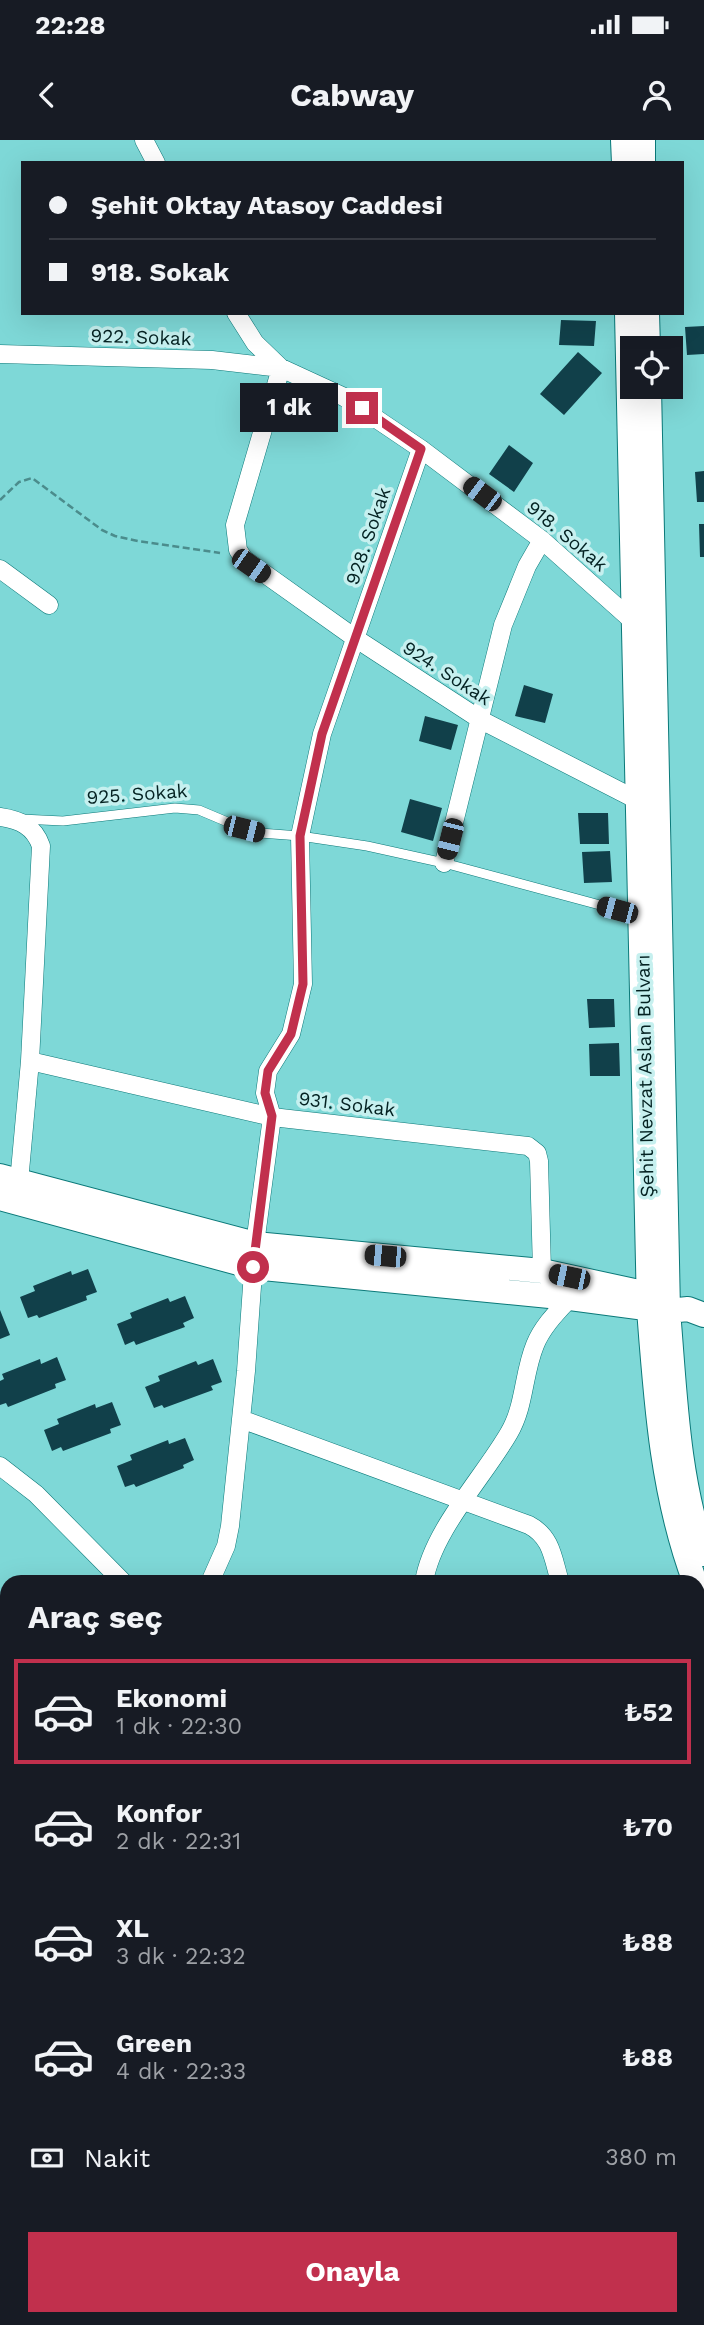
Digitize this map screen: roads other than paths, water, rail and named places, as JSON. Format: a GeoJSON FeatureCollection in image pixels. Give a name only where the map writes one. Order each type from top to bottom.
{"type":"FeatureCollection","features":[{"type":"Feature","properties":{"kind":"main road"},"geometry":{"type":"LineString","coordinates":[[623,140],[624,161]]}},
{"type":"Feature","properties":{"kind":"main road"},"geometry":{"type":"LineString","coordinates":[[643,140],[643,161]]}},
{"type":"Feature","properties":{"kind":"main road","name":"Şehit Nevzat Aslan Bulvarı"},"geometry":{"type":"LineString","coordinates":[[627,315],[642,917],[678,1423],[687,1489],[704,1553]]}},
{"type":"Feature","properties":{"kind":"main road"},"geometry":{"type":"LineString","coordinates":[[647,315],[648,336]]}},
{"type":"Feature","properties":{"kind":"main road","name":"Şehit Nevzat Aslan Bulvarı"},"geometry":{"type":"LineString","coordinates":[[649,399],[671,1306],[661,1444],[671,1509],[692,1575]]}},
{"type":"Feature","properties":{"kind":"main road"},"geometry":{"type":"LineString","coordinates":[[10,1179],[254,1255],[542,1271],[671,1306]]}},
{"type":"Feature","properties":{"kind":"main road"},"geometry":{"type":"LineString","coordinates":[[0,1198],[254,1255],[570,1298],[671,1306]]}},
{"type":"Feature","properties":{"kind":"street"},"geometry":{"type":"LineString","coordinates":[[144,140],[155,161]]}},
{"type":"Feature","properties":{"kind":"street","name":"918. Sokak"},"geometry":{"type":"LineString","coordinates":[[237,315],[255,343],[281,368],[344,397],[421,449],[542,540],[635,623]]}},
{"type":"Feature","properties":{"kind":"street","name":"922. Sokak"},"geometry":{"type":"LineString","coordinates":[[0,354],[212,360],[281,368]]}},
{"type":"Feature","properties":{"kind":"street","name":"924. Sokak"},"geometry":{"type":"LineString","coordinates":[[281,368],[235,525],[241,555],[355,638],[481,720],[639,801]]}},
{"type":"Feature","properties":{"kind":"street","name":"928. Sokak"},"geometry":{"type":"LineString","coordinates":[[212,1575],[226,1546],[230,1526],[254,1255],[272,1116],[265,1093],[268,1071],[291,1034],[303,984],[300,836],[322,734],[421,449]]}},
{"type":"Feature","properties":{"kind":"street"},"geometry":{"type":"LineString","coordinates":[[444,863],[503,625],[527,566],[542,540]]}},
{"type":"Feature","properties":{"kind":"street"},"geometry":{"type":"LineString","coordinates":[[0,569],[49,605]]}},
{"type":"Feature","properties":{"kind":"street"},"geometry":{"type":"LineString","coordinates":[[7,818],[33,831],[41,846],[30,1061],[10,1179]]}},
{"type":"Feature","properties":{"kind":"street","name":"931. Sokak"},"geometry":{"type":"LineString","coordinates":[[30,1061],[272,1116],[523,1145],[537,1153],[539,1161],[542,1271]]}},
{"type":"Feature","properties":{"kind":"street"},"geometry":{"type":"LineString","coordinates":[[426,1575],[435,1547],[511,1431],[521,1404],[535,1345],[549,1322],[570,1298]]}},
{"type":"Feature","properties":{"kind":"street"},"geometry":{"type":"LineString","coordinates":[[241,1419],[542,1532],[550,1546],[558,1575]]}},
{"type":"Feature","properties":{"kind":"street"},"geometry":{"type":"LineString","coordinates":[[0,1466],[36,1494],[116,1575]]}},
{"type":"Feature","properties":{"kind":"lane","name":"925. Sokak"},"geometry":{"type":"LineString","coordinates":[[7,818],[63,821],[175,808],[199,810],[260,833],[367,846],[444,863],[642,917]]}}]}
